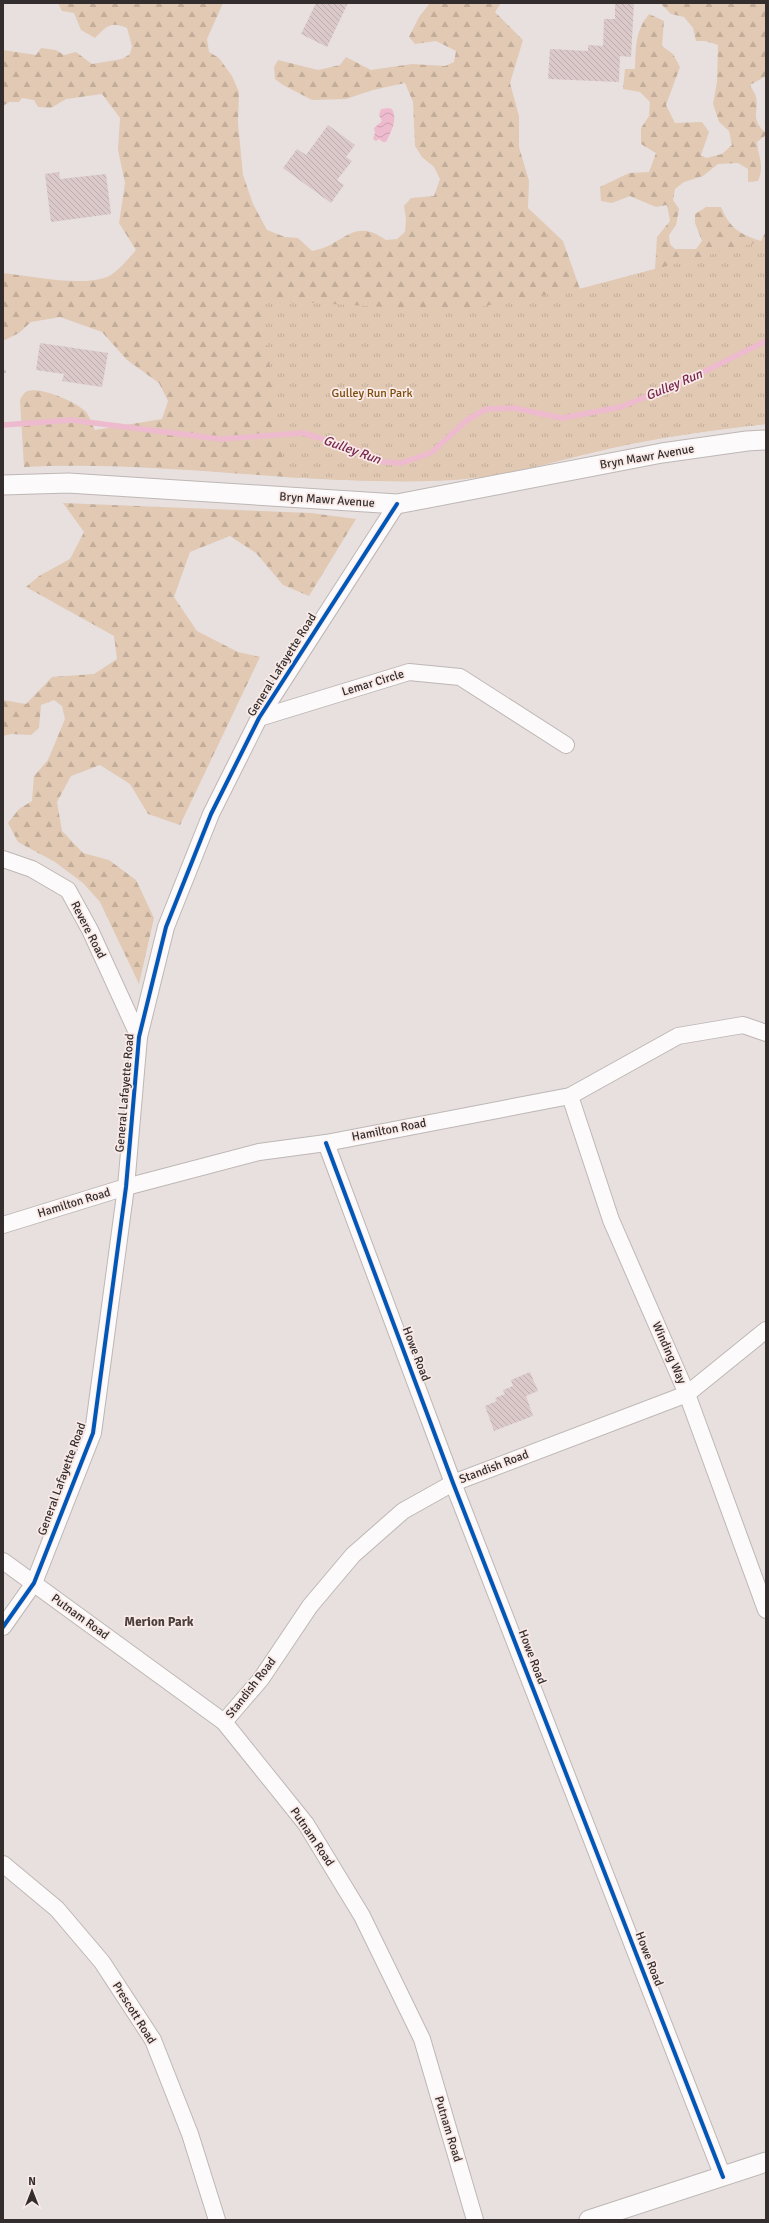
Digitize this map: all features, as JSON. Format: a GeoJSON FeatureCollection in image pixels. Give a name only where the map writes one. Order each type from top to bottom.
{"type":"FeatureCollection","features":[{"type":"Feature","properties":{"kind":"street","name":"Bryn Mawr Avenue"},"geometry":{"type":"LineString","coordinates":[[3,486],[68,483],[397,504],[662,453],[747,440],[766,440]]}},
{"type":"Feature","properties":{"kind":"street","name":"General Lafayette Road"},"geometry":{"type":"LineString","coordinates":[[3,1627],[34,1583],[93,1433],[126,1187],[139,1037],[166,927],[211,814],[259,718],[397,504]]}},
{"type":"Feature","properties":{"kind":"street","name":"Lemar Circle"},"geometry":{"type":"LineString","coordinates":[[259,718],[408,672],[460,677],[566,745]]}},
{"type":"Feature","properties":{"kind":"street","name":"Revere Road"},"geometry":{"type":"LineString","coordinates":[[3,859],[32,869],[68,890],[90,930],[139,1037]]}},
{"type":"Feature","properties":{"kind":"street","name":"Hamilton Road"},"geometry":{"type":"LineString","coordinates":[[3,1225],[126,1187],[259,1152],[326,1142],[570,1096],[678,1036],[743,1025],[766,1033]]}},
{"type":"Feature","properties":{"kind":"street","name":"Winding Way"},"geometry":{"type":"LineString","coordinates":[[570,1096],[611,1220],[687,1394],[766,1610]]}},
{"type":"Feature","properties":{"kind":"street","name":"Howe Road"},"geometry":{"type":"LineString","coordinates":[[326,1142],[453,1483],[723,2177]]}},
{"type":"Feature","properties":{"kind":"street","name":"Standish Road"},"geometry":{"type":"LineString","coordinates":[[224,1722],[261,1679],[310,1606],[353,1555],[403,1511],[453,1483],[687,1394],[766,1330]]}},
{"type":"Feature","properties":{"kind":"street","name":"Putnam Road"},"geometry":{"type":"LineString","coordinates":[[3,1561],[224,1722],[306,1824],[362,1916],[422,2039],[475,2220]]}},
{"type":"Feature","properties":{"kind":"street","name":"Prescott Road"},"geometry":{"type":"LineString","coordinates":[[3,1864],[57,1909],[92,1950],[102,1962],[153,2040],[190,2134],[217,2220]]}},
{"type":"Feature","properties":{"kind":"street"},"geometry":{"type":"LineString","coordinates":[[589,2220],[766,2162]]}},
{"type":"Feature","properties":{"kind":"path"},"geometry":{"type":"LineString","coordinates":[[3,372],[8,371]]}},
{"type":"Feature","properties":{"kind":"green space"},"geometry":{"type":"Polygon","coordinates":[[[58,3],[223,3],[207,39],[209,52],[219,58],[232,76],[239,92],[238,123],[243,175],[253,204],[267,230],[285,237],[298,238],[312,251],[323,248],[356,232],[365,231],[374,233],[386,240],[397,239],[405,232],[406,219],[404,206],[411,198],[434,196],[440,179],[434,167],[422,157],[415,146],[413,102],[405,83],[373,90],[346,99],[312,100],[283,85],[275,79],[274,67],[278,60],[318,70],[340,65],[346,57],[371,70],[412,64],[445,66],[454,62],[456,51],[436,41],[415,44],[409,37],[419,17],[430,3],[501,3],[495,12],[523,40],[510,83],[519,116],[519,147],[529,181],[528,208],[563,241],[580,289],[655,269],[657,237],[670,221],[667,205],[656,207],[630,196],[612,203],[601,201],[600,187],[629,173],[649,172],[656,153],[641,144],[641,128],[649,116],[650,102],[640,92],[623,89],[625,69],[635,69],[637,40],[644,20],[649,14],[664,21],[662,46],[673,54],[680,67],[666,105],[675,123],[702,122],[709,132],[701,155],[706,158],[722,154],[732,145],[729,131],[719,122],[713,104],[717,82],[718,45],[705,41],[696,41],[693,28],[684,17],[671,14],[660,3],[766,3],[766,76],[750,85],[757,102],[756,119],[760,127],[765,132],[765,136],[757,142],[761,166],[758,181],[748,182],[748,169],[738,163],[718,164],[703,176],[684,182],[675,189],[673,200],[679,209],[676,225],[669,235],[670,244],[675,249],[696,249],[702,241],[695,223],[695,214],[706,207],[721,207],[728,221],[736,230],[761,241],[766,231],[766,424],[666,437],[606,449],[504,473],[462,479],[389,481],[337,480],[128,467],[24,467],[20,400],[23,394],[27,392],[34,390],[49,393],[79,406],[86,412],[95,430],[162,419],[168,401],[159,383],[127,360],[102,332],[60,317],[31,322],[19,333],[3,341],[3,273],[55,280],[95,280],[107,277],[115,272],[136,250],[119,223],[125,183],[118,150],[120,118],[102,94],[66,99],[51,108],[38,107],[34,100],[22,98],[19,102],[9,102],[3,106],[3,50],[36,55],[41,48],[56,50],[64,55],[76,52],[92,64],[122,59],[130,54],[132,46],[127,28],[117,25],[109,26],[95,38],[81,30],[74,13],[62,11],[58,3]]]}},
{"type":"Feature","properties":{"kind":"green space","name":"Gulley Run Park"},"geometry":{"type":"Polygon","coordinates":[[[762,241],[766,256],[766,424],[667,437],[608,449],[525,469],[475,478],[404,482],[285,477],[261,300],[457,311],[579,289],[762,241]]]}},
{"type":"Feature","properties":{"kind":"green space"},"geometry":{"type":"Polygon","coordinates":[[[63,503],[311,513],[356,519],[309,596],[283,585],[256,553],[230,536],[190,552],[174,597],[197,631],[238,652],[260,657],[180,825],[148,814],[130,784],[100,765],[71,776],[57,802],[62,831],[83,853],[109,860],[136,880],[154,918],[139,984],[100,902],[83,883],[55,862],[18,842],[8,823],[19,809],[32,801],[34,776],[48,760],[65,719],[62,706],[54,700],[41,705],[39,728],[31,735],[11,734],[3,736],[3,700],[26,704],[52,677],[94,674],[117,659],[114,636],[26,587],[39,576],[70,559],[84,532],[63,503]]]}},
{"type":"Feature","properties":{"kind":"water"},"geometry":{"type":"Polygon","coordinates":[[[381,109],[392,109],[394,113],[392,130],[386,142],[379,139],[376,141],[373,139],[375,133],[374,128],[382,121],[379,115],[381,109]]]}},
{"type":"Feature","properties":{"kind":"building"},"geometry":{"type":"Polygon","coordinates":[[[316,3],[348,3],[327,47],[301,34],[316,3]]]}},
{"type":"Feature","properties":{"kind":"building"},"geometry":{"type":"Polygon","coordinates":[[[615,3],[634,3],[631,57],[620,56],[619,82],[548,79],[550,49],[588,51],[588,45],[603,46],[604,19],[615,19],[615,3]]]}},
{"type":"Feature","properties":{"kind":"building"},"geometry":{"type":"Polygon","coordinates":[[[328,125],[355,145],[346,157],[352,161],[337,180],[344,185],[331,203],[283,168],[297,149],[306,155],[328,125]]]}},
{"type":"Feature","properties":{"kind":"building"},"geometry":{"type":"Polygon","coordinates":[[[59,172],[60,179],[106,174],[111,214],[51,222],[45,174],[59,172]]]}},
{"type":"Feature","properties":{"kind":"building"},"geometry":{"type":"Polygon","coordinates":[[[40,343],[108,353],[102,387],[62,381],[64,374],[36,370],[40,343]]]}},
{"type":"Feature","properties":{"kind":"building"},"geometry":{"type":"Polygon","coordinates":[[[530,1372],[538,1391],[526,1396],[533,1416],[494,1431],[485,1406],[497,1401],[495,1398],[505,1394],[503,1390],[513,1386],[511,1380],[530,1372]]]}},
{"type":"Feature","properties":{"kind":"waterway","name":"Gulley Run"},"geometry":{"type":"LineString","coordinates":[[3,425],[71,420],[220,439],[303,433],[356,449],[383,462],[401,463],[431,453],[467,420],[486,409],[514,408],[562,418],[621,407],[687,380],[766,341]]}},
{"type":"Feature","properties":{"kind":"cycle path"},"geometry":{"type":"LineString","coordinates":[[3,1627],[34,1583],[93,1433],[126,1187],[139,1037],[166,927],[211,814],[259,718],[397,504]]}},
{"type":"Feature","properties":{"kind":"cycle path"},"geometry":{"type":"LineString","coordinates":[[326,1143],[453,1483],[723,2177]]}},
{"type":"Feature","properties":{"kind":"district","name":"Merion Park"},"geometry":{"type":"Point","coordinates":[159,1622]}}]}
